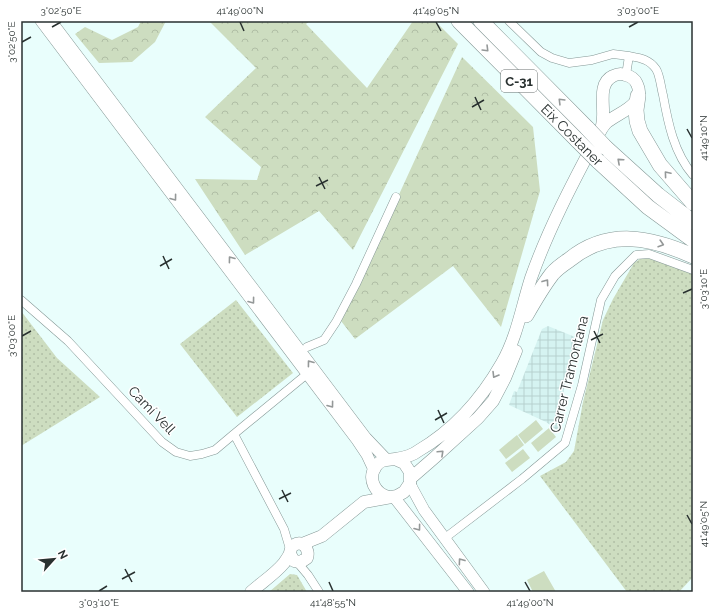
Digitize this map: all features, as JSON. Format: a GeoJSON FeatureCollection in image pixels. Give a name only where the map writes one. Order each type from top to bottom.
{"type":"FeatureCollection","features":[{"type":"Feature","properties":{"kind":"highway","name":"Eix Costaner"},"geometry":{"type":"LineString","coordinates":[[459,21],[598,161],[648,207],[693,240]]}},
{"type":"Feature","properties":{"kind":"highway","name":"Eix Costaner"},"geometry":{"type":"LineString","coordinates":[[481,21],[594,129],[605,147],[658,195],[693,222]]}},
{"type":"Feature","properties":{"kind":"highway"},"geometry":{"type":"LineString","coordinates":[[638,96],[636,110],[640,130],[660,165],[693,203]]}},
{"type":"Feature","properties":{"kind":"highway"},"geometry":{"type":"LineString","coordinates":[[526,315],[553,272],[576,254],[598,243],[624,238],[650,240],[693,256]]}},
{"type":"Feature","properties":{"kind":"main road"},"geometry":{"type":"LineString","coordinates":[[364,502],[378,464],[390,459],[417,452],[433,441],[464,415],[489,385],[504,360],[513,340],[531,278],[551,228],[575,178],[594,129],[603,119],[604,87],[609,79],[617,74],[626,75],[636,82],[639,90],[634,104],[605,124],[594,129]]}},
{"type":"Feature","properties":{"kind":"main road"},"geometry":{"type":"LineString","coordinates":[[603,96],[606,103],[612,108],[619,110],[626,109]]}},
{"type":"Feature","properties":{"kind":"main road"},"geometry":{"type":"LineString","coordinates":[[251,592],[364,502],[392,497],[404,492],[410,480],[478,418],[493,401],[505,378],[518,346],[526,315],[531,278]]}},
{"type":"Feature","properties":{"kind":"main road"},"geometry":{"type":"LineString","coordinates":[[390,459],[402,462],[406,465],[410,472],[410,480]]}},
{"type":"Feature","properties":{"kind":"main road"},"geometry":{"type":"LineString","coordinates":[[373,475],[374,485],[378,491],[382,495],[392,497]]}},
{"type":"Feature","properties":{"kind":"street"},"geometry":{"type":"LineString","coordinates":[[41,21],[361,445],[367,455],[373,475]]}},
{"type":"Feature","properties":{"kind":"street"},"geometry":{"type":"LineString","coordinates":[[51,21],[366,438],[390,459]]}},
{"type":"Feature","properties":{"kind":"street"},"geometry":{"type":"LineString","coordinates":[[509,21],[541,52],[552,58],[569,63],[592,60],[613,54],[646,59],[657,69],[666,115],[676,146],[686,167],[693,175]]}},
{"type":"Feature","properties":{"kind":"street"},"geometry":{"type":"LineString","coordinates":[[626,75],[629,56]]}},
{"type":"Feature","properties":{"kind":"street"},"geometry":{"type":"LineString","coordinates":[[307,346],[324,340],[336,322],[356,284],[396,197]]}},
{"type":"Feature","properties":{"kind":"street","name":"Carrer Tramontana"},"geometry":{"type":"LineString","coordinates":[[445,538],[522,479],[565,443],[582,385],[601,300],[615,276],[636,255],[649,254],[693,270]]}},
{"type":"Feature","properties":{"kind":"street","name":"Camí Vell"},"geometry":{"type":"LineString","coordinates":[[21,300],[68,341],[162,442],[176,452],[190,456],[215,450],[307,374]]}},
{"type":"Feature","properties":{"kind":"street"},"geometry":{"type":"LineString","coordinates":[[234,434],[296,555],[319,592]]}},
{"type":"Feature","properties":{"kind":"street"},"geometry":{"type":"LineString","coordinates":[[410,480],[412,488],[424,510],[484,592]]}},
{"type":"Feature","properties":{"kind":"street"},"geometry":{"type":"LineString","coordinates":[[392,497],[468,592]]}},
{"type":"Feature","properties":{"kind":"shaded area"},"geometry":{"type":"Polygon","coordinates":[[[548,326],[575,337],[578,345],[564,389],[558,431],[546,422],[509,405],[514,391],[517,392],[542,329],[548,326]]]}},
{"type":"Feature","properties":{"kind":"green space"},"geometry":{"type":"Polygon","coordinates":[[[141,21],[166,21],[155,42],[132,62],[99,63],[75,34],[85,27],[112,40],[138,27],[141,21]]]}},
{"type":"Feature","properties":{"kind":"green space"},"geometry":{"type":"Polygon","coordinates":[[[209,21],[309,21],[306,24],[367,88],[413,21],[435,21],[458,44],[353,250],[319,211],[245,255],[195,179],[257,180],[261,167],[205,117],[256,68],[209,21]]]}},
{"type":"Feature","properties":{"kind":"green space"},"geometry":{"type":"Polygon","coordinates":[[[462,57],[533,127],[540,191],[501,327],[453,266],[355,339],[341,321],[462,57]]]}},
{"type":"Feature","properties":{"kind":"green space"},"geometry":{"type":"Polygon","coordinates":[[[658,256],[693,267],[693,577],[679,592],[627,592],[540,476],[566,462],[574,451],[583,402],[603,320],[613,299],[634,263],[643,257],[658,256]]]}},
{"type":"Feature","properties":{"kind":"green space"},"geometry":{"type":"Polygon","coordinates":[[[236,300],[293,373],[237,417],[180,344],[236,300]]]}},
{"type":"Feature","properties":{"kind":"green space"},"geometry":{"type":"Polygon","coordinates":[[[21,311],[57,358],[100,397],[21,446],[21,311]]]}},
{"type":"Feature","properties":{"kind":"green space"},"geometry":{"type":"Polygon","coordinates":[[[536,420],[543,429],[525,444],[518,435],[536,420]]]}},
{"type":"Feature","properties":{"kind":"green space"},"geometry":{"type":"Polygon","coordinates":[[[549,428],[556,437],[538,452],[531,443],[549,428]]]}},
{"type":"Feature","properties":{"kind":"green space"},"geometry":{"type":"Polygon","coordinates":[[[517,435],[524,445],[506,459],[499,450],[517,435]]]}},
{"type":"Feature","properties":{"kind":"green space"},"geometry":{"type":"Polygon","coordinates":[[[523,449],[530,458],[512,472],[505,463],[523,449]]]}},
{"type":"Feature","properties":{"kind":"green space"},"geometry":{"type":"Polygon","coordinates":[[[544,571],[556,592],[533,592],[527,580],[544,571]]]}},
{"type":"Feature","properties":{"kind":"green space"},"geometry":{"type":"Polygon","coordinates":[[[290,574],[297,575],[307,592],[269,592],[290,574]]]}}]}
